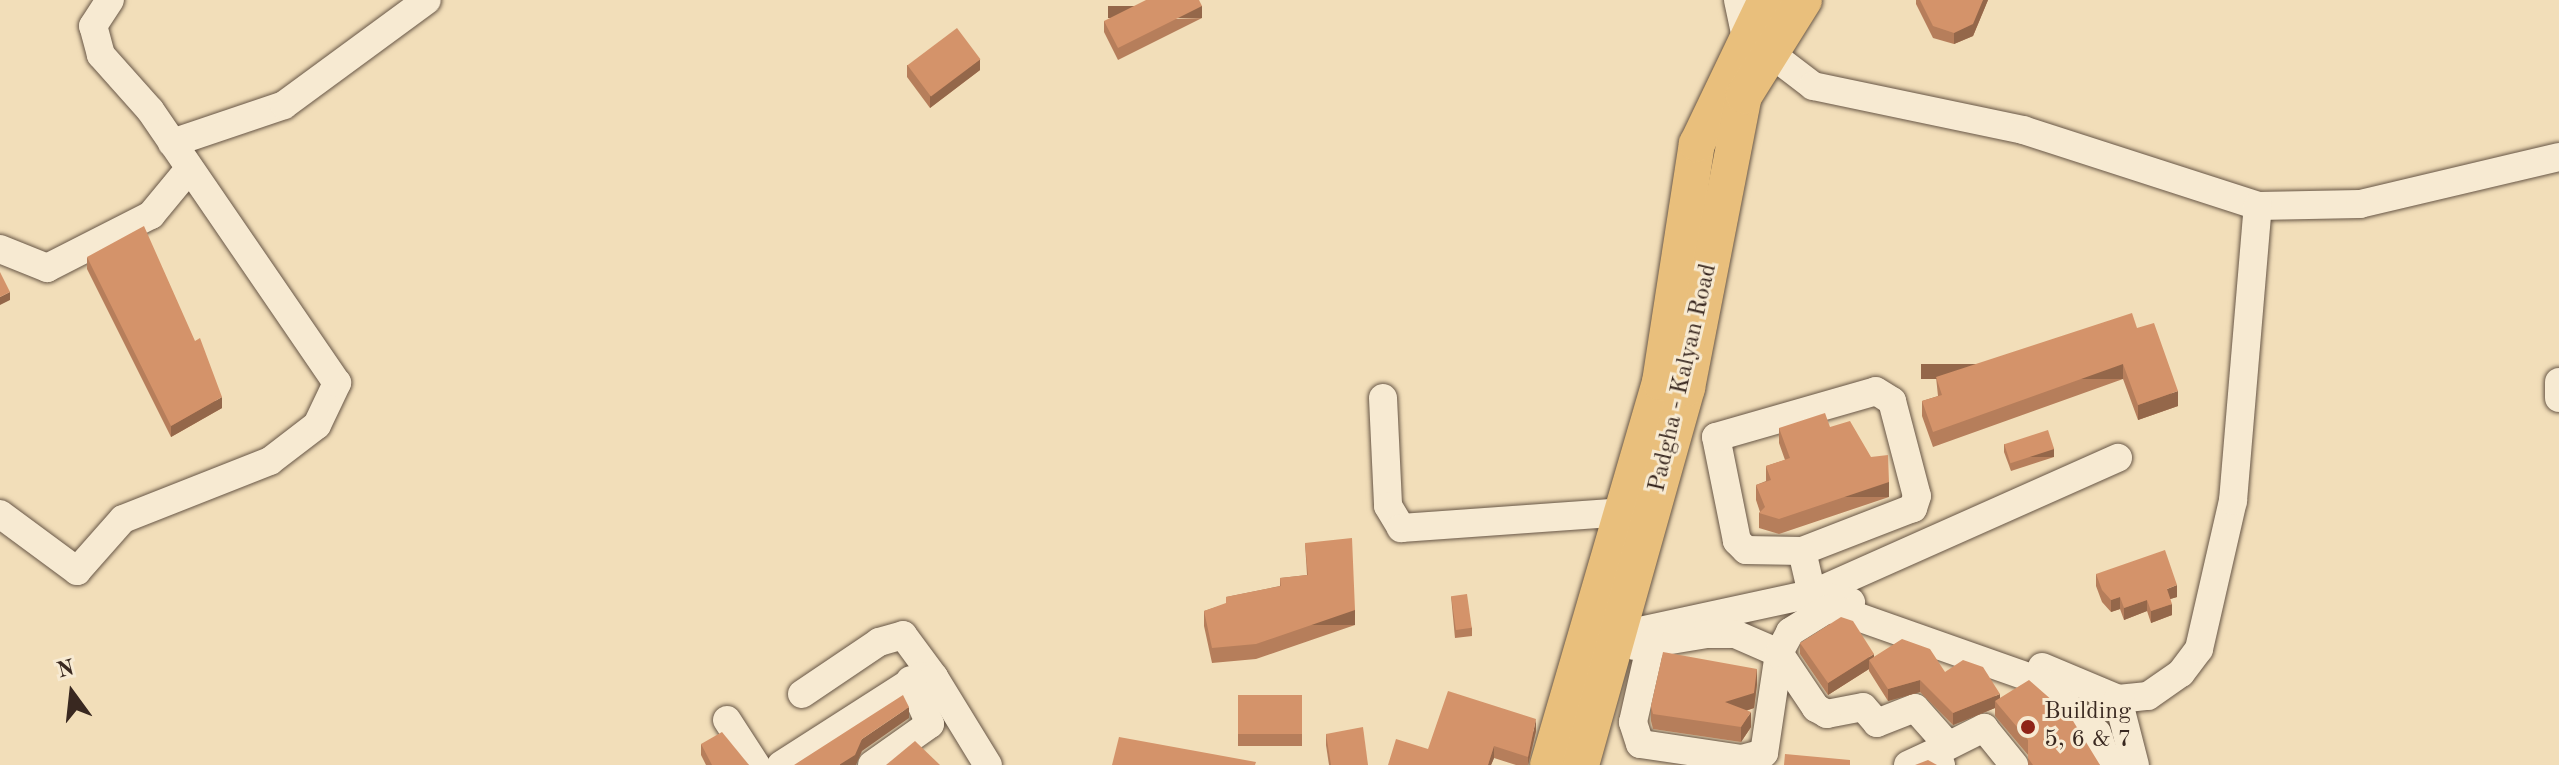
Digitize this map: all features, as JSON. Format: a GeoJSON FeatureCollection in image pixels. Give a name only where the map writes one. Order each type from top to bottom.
{"type":"FeatureCollection","features":[{"type":"Feature","properties":{"kind":"main road"},"geometry":{"type":"LineString","coordinates":[[1548,765],[1618,642],[1625,512],[1673,385],[1697,144],[1766,0]]}},
{"type":"Feature","properties":{"kind":"main road"},"geometry":{"type":"LineString","coordinates":[[1750,30],[1804,0]]}},
{"type":"Feature","properties":{"kind":"main road","name":"Padgha - Kalyan Road"},"geometry":{"type":"LineString","coordinates":[[1581,765],[1618,642],[1673,385]]}},
{"type":"Feature","properties":{"kind":"street"},"geometry":{"type":"LineString","coordinates":[[0,514],[77,571],[123,519],[270,461],[317,425],[337,383],[172,143],[92,40],[110,0]]}},
{"type":"Feature","properties":{"kind":"street"},"geometry":{"type":"LineString","coordinates":[[172,143],[284,105],[427,0]]}},
{"type":"Feature","properties":{"kind":"street"},"geometry":{"type":"LineString","coordinates":[[1750,30],[1813,86],[2023,130],[2258,206],[2360,204],[2559,157]]}},
{"type":"Feature","properties":{"kind":"street"},"geometry":{"type":"LineString","coordinates":[[0,249],[47,268],[151,215],[189,169]]}},
{"type":"Feature","properties":{"kind":"street"},"geometry":{"type":"LineString","coordinates":[[1812,594],[1965,634],[2118,699],[2148,696],[2181,673],[2199,649],[2233,501],[2258,206]]}},
{"type":"Feature","properties":{"kind":"street"},"geometry":{"type":"LineString","coordinates":[[2559,383],[2559,398]]}},
{"type":"Feature","properties":{"kind":"street"},"geometry":{"type":"LineString","coordinates":[[1887,392],[1917,496],[1913,508],[1802,551],[1760,553],[1737,541],[1716,437],[1887,392]]}},
{"type":"Feature","properties":{"kind":"street"},"geometry":{"type":"LineString","coordinates":[[1383,398],[1388,506],[1401,528],[1625,512]]}},
{"type":"Feature","properties":{"kind":"street"},"geometry":{"type":"LineString","coordinates":[[1618,642],[1812,594],[2118,458]]}},
{"type":"Feature","properties":{"kind":"street"},"geometry":{"type":"LineString","coordinates":[[1802,551],[1812,594]]}},
{"type":"Feature","properties":{"kind":"street"},"geometry":{"type":"LineString","coordinates":[[1618,642],[1640,744],[1742,759],[1764,753],[1769,738],[1779,653],[1790,632],[1827,609],[1962,651],[2060,693],[2097,733],[2108,765]]}},
{"type":"Feature","properties":{"kind":"street"},"geometry":{"type":"LineString","coordinates":[[1618,642],[1735,634],[1779,653],[1816,708],[1827,714],[1863,707],[1877,723],[1915,708],[1941,753]]}},
{"type":"Feature","properties":{"kind":"street"},"geometry":{"type":"LineString","coordinates":[[802,694],[879,642],[903,635],[922,678],[930,724]]}},
{"type":"Feature","properties":{"kind":"street"},"geometry":{"type":"LineString","coordinates":[[922,678],[961,718],[986,764]]}},
{"type":"Feature","properties":{"kind":"street"},"geometry":{"type":"LineString","coordinates":[[781,765],[922,678]]}},
{"type":"Feature","properties":{"kind":"street"},"geometry":{"type":"LineString","coordinates":[[2118,699],[2135,765]]}},
{"type":"Feature","properties":{"kind":"street"},"geometry":{"type":"LineString","coordinates":[[872,765],[930,724],[961,718]]}},
{"type":"Feature","properties":{"kind":"street"},"geometry":{"type":"LineString","coordinates":[[727,720],[756,765]]}},
{"type":"Feature","properties":{"kind":"street"},"geometry":{"type":"LineString","coordinates":[[1908,765],[1990,729],[2014,765]]}},
{"type":"Feature","properties":{"kind":"building"},"geometry":{"type":"Polygon","coordinates":[[[1146,0],[1199,0],[1202,6],[1118,48],[1104,21],[1146,0]]]}},
{"type":"Feature","properties":{"kind":"building"},"geometry":{"type":"Polygon","coordinates":[[[1920,0],[1983,0],[1973,24],[1954,33],[1933,26],[1920,0]]]}},
{"type":"Feature","properties":{"kind":"building"},"geometry":{"type":"Polygon","coordinates":[[[957,28],[980,59],[931,96],[907,65],[957,28]]]}},
{"type":"Feature","properties":{"kind":"building"},"geometry":{"type":"Polygon","coordinates":[[[144,226],[195,341],[200,338],[222,397],[171,426],[87,257],[144,226]]]}},
{"type":"Feature","properties":{"kind":"building"},"geometry":{"type":"Polygon","coordinates":[[[0,272],[10,292],[0,297],[0,272]]]}},
{"type":"Feature","properties":{"kind":"building"},"geometry":{"type":"Polygon","coordinates":[[[2132,313],[2137,328],[2154,323],[2178,391],[2138,405],[2123,364],[1933,432],[1922,401],[1942,395],[1936,377],[2132,313]]]}},
{"type":"Feature","properties":{"kind":"building"},"geometry":{"type":"Polygon","coordinates":[[[1825,413],[1830,427],[1850,421],[1871,457],[1888,455],[1889,482],[1779,519],[1759,513],[1765,507],[1756,485],[1771,480],[1766,466],[1790,458],[1779,428],[1825,413]]]}},
{"type":"Feature","properties":{"kind":"building"},"geometry":{"type":"Polygon","coordinates":[[[2048,430],[2054,449],[2010,463],[2004,444],[2048,430]]]}},
{"type":"Feature","properties":{"kind":"building"},"geometry":{"type":"Polygon","coordinates":[[[1352,538],[1355,610],[1256,644],[1212,648],[1204,611],[1226,603],[1226,597],[1281,586],[1280,578],[1308,575],[1305,543],[1352,538]]]}},
{"type":"Feature","properties":{"kind":"building"},"geometry":{"type":"Polygon","coordinates":[[[2165,550],[2177,585],[2167,589],[2172,604],[2151,611],[2147,600],[2124,608],[2120,597],[2111,600],[2102,590],[2096,574],[2165,550]]]}},
{"type":"Feature","properties":{"kind":"building"},"geometry":{"type":"Polygon","coordinates":[[[1467,594],[1472,628],[1456,630],[1451,596],[1467,594]]]}},
{"type":"Feature","properties":{"kind":"building"},"geometry":{"type":"Polygon","coordinates":[[[1841,617],[1853,621],[1874,654],[1828,683],[1800,643],[1841,617]]]}},
{"type":"Feature","properties":{"kind":"building"},"geometry":{"type":"Polygon","coordinates":[[[1902,639],[1930,649],[1945,672],[1963,660],[1983,667],[2000,694],[1953,713],[1920,680],[1888,689],[1869,660],[1902,639]]]}},
{"type":"Feature","properties":{"kind":"building"},"geometry":{"type":"Polygon","coordinates":[[[1663,652],[1757,669],[1754,693],[1725,702],[1751,712],[1741,727],[1653,714],[1651,706],[1663,652]]]}},
{"type":"Feature","properties":{"kind":"building","name":"Building 5, 6 & 7"},"geometry":{"type":"Polygon","coordinates":[[[2029,680],[2070,716],[2100,765],[2033,765],[2028,758],[2028,740],[1995,701],[2029,680]]]}},
{"type":"Feature","properties":{"kind":"building"},"geometry":{"type":"Polygon","coordinates":[[[1448,691],[1536,719],[1528,757],[1494,746],[1488,765],[1388,765],[1396,739],[1428,749],[1448,691]]]}},
{"type":"Feature","properties":{"kind":"building"},"geometry":{"type":"Polygon","coordinates":[[[903,695],[909,707],[862,739],[855,755],[839,765],[794,765],[903,695]]]}},
{"type":"Feature","properties":{"kind":"building"},"geometry":{"type":"Polygon","coordinates":[[[1238,695],[1302,695],[1302,734],[1238,734],[1238,695]]]}},
{"type":"Feature","properties":{"kind":"building"},"geometry":{"type":"Polygon","coordinates":[[[1363,727],[1368,765],[1331,765],[1326,734],[1363,727]]]}},
{"type":"Feature","properties":{"kind":"building"},"geometry":{"type":"Polygon","coordinates":[[[722,732],[749,765],[712,765],[701,744],[722,732]]]}},
{"type":"Feature","properties":{"kind":"building"},"geometry":{"type":"Polygon","coordinates":[[[1119,737],[1256,762],[1255,765],[1112,765],[1119,737]]]}},
{"type":"Feature","properties":{"kind":"building"},"geometry":{"type":"Polygon","coordinates":[[[915,741],[940,765],[886,765],[915,741]]]}},
{"type":"Feature","properties":{"kind":"building"},"geometry":{"type":"Polygon","coordinates":[[[1785,754],[1850,760],[1850,765],[1784,765],[1785,754]]]}},
{"type":"Feature","properties":{"kind":"building"},"geometry":{"type":"Polygon","coordinates":[[[1928,760],[1937,765],[1915,765],[1928,760]]]}},
{"type":"Feature","properties":{"kind":"place","name":"Building 5, 6 & 7"},"geometry":{"type":"Point","coordinates":[2028,727]}}]}
